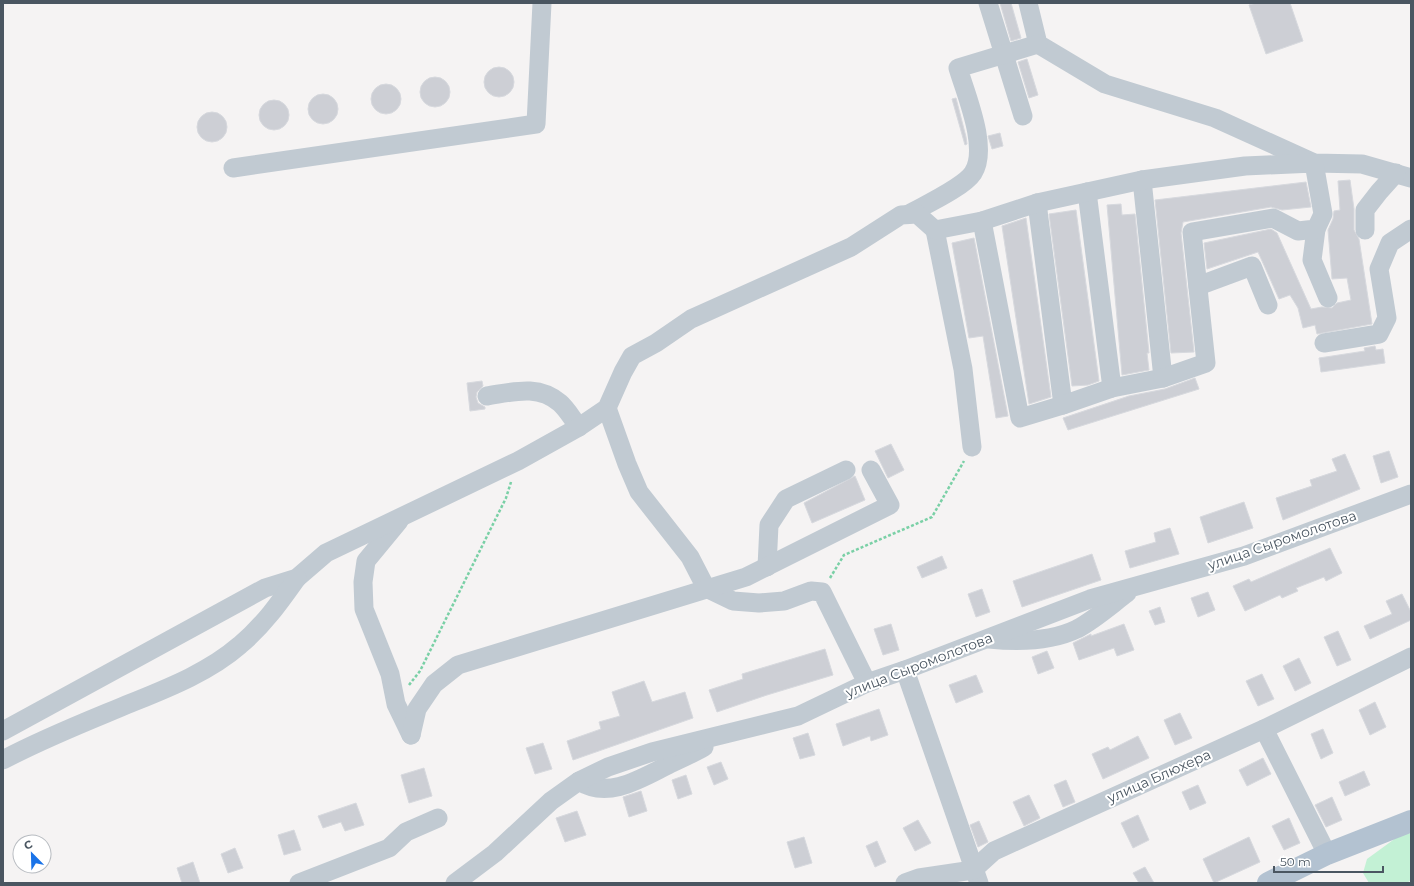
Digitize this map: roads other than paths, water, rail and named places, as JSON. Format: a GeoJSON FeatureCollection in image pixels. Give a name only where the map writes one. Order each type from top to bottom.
{"type":"FeatureCollection","features":[{"type":"Feature","properties":{"kind":"main road"},"geometry":{"type":"LineString","coordinates":[[1268,883],[1327,854],[1411,821]]}},
{"type":"Feature","properties":{"kind":"street"},"geometry":{"type":"LineString","coordinates":[[233,168],[536,124],[542,3]]}},
{"type":"Feature","properties":{"kind":"street"},"geometry":{"type":"LineString","coordinates":[[988,3],[1023,116]]}},
{"type":"Feature","properties":{"kind":"street"},"geometry":{"type":"LineString","coordinates":[[1028,3],[1038,44],[1105,84],[1215,118],[1314,163]]}},
{"type":"Feature","properties":{"kind":"street"},"geometry":{"type":"LineString","coordinates":[[909,214],[954,189],[973,174],[980,158],[980,142],[958,68],[1038,44]]}},
{"type":"Feature","properties":{"kind":"street"},"geometry":{"type":"LineString","coordinates":[[1314,163],[1323,214],[1316,229],[1312,260],[1328,298]]}},
{"type":"Feature","properties":{"kind":"street"},"geometry":{"type":"LineString","coordinates":[[935,230],[982,221],[1036,203],[1142,180],[1245,166],[1314,163],[1362,164],[1404,176]]}},
{"type":"Feature","properties":{"kind":"street"},"geometry":{"type":"LineString","coordinates":[[1365,230],[1365,210],[1378,192],[1404,176]]}},
{"type":"Feature","properties":{"kind":"street"},"geometry":{"type":"LineString","coordinates":[[1142,180],[1163,378]]}},
{"type":"Feature","properties":{"kind":"street"},"geometry":{"type":"LineString","coordinates":[[1087,192],[1112,388]]}},
{"type":"Feature","properties":{"kind":"street"},"geometry":{"type":"LineString","coordinates":[[1036,203],[1063,405]]}},
{"type":"Feature","properties":{"kind":"street"},"geometry":{"type":"LineString","coordinates":[[3,760],[68,729],[152,695],[208,667],[240,645],[274,612],[297,578],[326,553],[518,461],[579,428],[607,408],[632,356],[656,343],[691,319],[851,247],[901,215],[917,214],[935,230],[963,369],[972,446]]}},
{"type":"Feature","properties":{"kind":"street"},"geometry":{"type":"LineString","coordinates":[[982,221],[1020,418],[1112,388],[1163,378],[1206,363],[1192,232],[1273,218],[1298,232],[1316,229]]}},
{"type":"Feature","properties":{"kind":"street"},"geometry":{"type":"LineString","coordinates":[[1324,343],[1379,334],[1387,318],[1379,269],[1390,243],[1411,229]]}},
{"type":"Feature","properties":{"kind":"street"},"geometry":{"type":"LineString","coordinates":[[1198,286],[1252,266],[1268,305]]}},
{"type":"Feature","properties":{"kind":"street"},"geometry":{"type":"LineString","coordinates":[[487,396],[535,390],[560,403],[579,428]]}},
{"type":"Feature","properties":{"kind":"street"},"geometry":{"type":"LineString","coordinates":[[607,408],[627,464],[639,492],[690,557],[706,588],[733,601],[759,603],[784,601],[811,591],[822,592],[867,683]]}},
{"type":"Feature","properties":{"kind":"street"},"geometry":{"type":"LineString","coordinates":[[767,567],[769,525],[786,499],[846,470]]}},
{"type":"Feature","properties":{"kind":"street"},"geometry":{"type":"LineString","coordinates":[[401,517],[366,561],[363,582],[364,609],[390,674],[396,704],[411,735],[416,709],[434,684],[458,664],[746,577],[890,505],[871,470]]}},
{"type":"Feature","properties":{"kind":"street","name":"улица Сыромолотова"},"geometry":{"type":"LineString","coordinates":[[455,883],[495,853],[551,801],[579,781],[608,767],[630,759],[723,734],[798,716],[867,683],[905,670],[1090,599],[1250,554],[1411,494]]}},
{"type":"Feature","properties":{"kind":"street"},"geometry":{"type":"LineString","coordinates":[[3,731],[265,588],[297,578]]}},
{"type":"Feature","properties":{"kind":"street","name":"улица Блюхера"},"geometry":{"type":"LineString","coordinates":[[976,876],[994,851],[1264,729],[1411,658]]}},
{"type":"Feature","properties":{"kind":"street"},"geometry":{"type":"LineString","coordinates":[[905,670],[976,876],[919,878],[905,883]]}},
{"type":"Feature","properties":{"kind":"street"},"geometry":{"type":"LineString","coordinates":[[1264,729],[1327,854]]}},
{"type":"Feature","properties":{"kind":"street"},"geometry":{"type":"LineString","coordinates":[[299,883],[389,848],[406,832],[438,818]]}}]}
